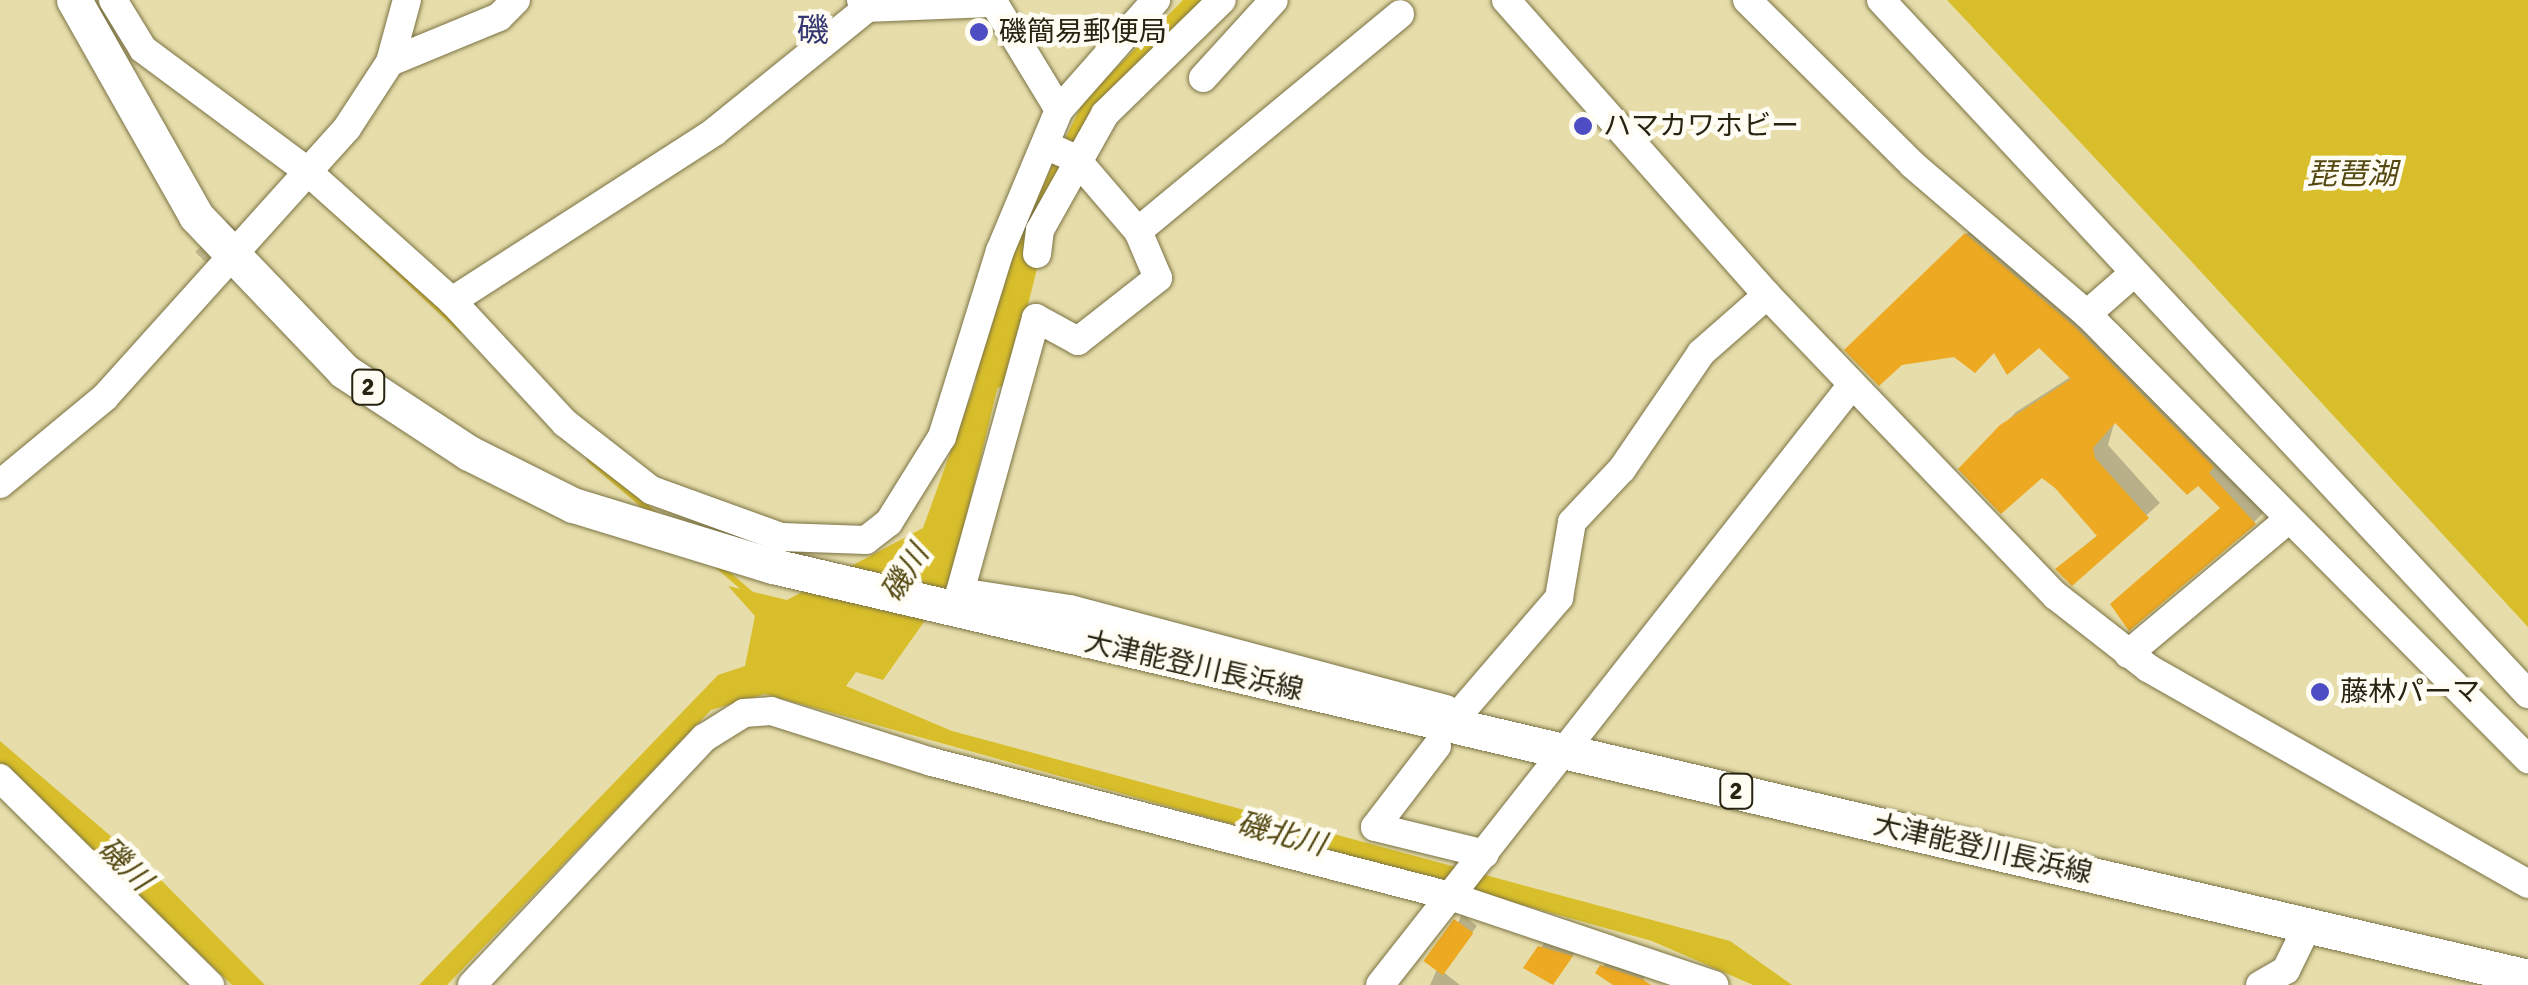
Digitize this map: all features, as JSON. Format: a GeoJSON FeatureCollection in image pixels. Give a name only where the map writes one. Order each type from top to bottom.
{"type":"FeatureCollection","features":[{"type":"Feature","properties":{"kind":"main road","name":"大津能登川長浜線"},"geometry":{"type":"LineString","coordinates":[[74,0],[196,216],[344,371],[468,453],[574,505],[777,551],[818,575],[944,606],[2528,977]]}},
{"type":"Feature","properties":{"kind":"street"},"geometry":{"type":"LineString","coordinates":[[0,484],[105,396],[225,250],[307,171],[390,62],[407,0]]}},
{"type":"Feature","properties":{"kind":"street"},"geometry":{"type":"LineString","coordinates":[[390,62],[499,17],[516,0]]}},
{"type":"Feature","properties":{"kind":"street"},"geometry":{"type":"LineString","coordinates":[[1059,110],[1156,0]]}},
{"type":"Feature","properties":{"kind":"street"},"geometry":{"type":"LineString","coordinates":[[122,4],[143,49],[307,171],[452,301],[565,423],[651,490],[777,551],[866,540],[889,522],[942,438],[1000,251],[1060,152],[1105,114],[1222,0]]}},
{"type":"Feature","properties":{"kind":"street"},"geometry":{"type":"LineString","coordinates":[[1203,78],[1274,0]]}},
{"type":"Feature","properties":{"kind":"street"},"geometry":{"type":"LineString","coordinates":[[1506,0],[1767,295],[1989,534],[2128,654],[2528,884]]}},
{"type":"Feature","properties":{"kind":"street"},"geometry":{"type":"LineString","coordinates":[[1748,0],[1912,165],[1996,228],[2086,314],[2528,759]]}},
{"type":"Feature","properties":{"kind":"street"},"geometry":{"type":"LineString","coordinates":[[1881,0],[2528,694]]}},
{"type":"Feature","properties":{"kind":"street"},"geometry":{"type":"LineString","coordinates":[[452,301],[714,132],[864,4],[998,1],[1059,110],[1060,152],[1037,254]]}},
{"type":"Feature","properties":{"kind":"street"},"geometry":{"type":"LineString","coordinates":[[1138,231],[1400,14]]}},
{"type":"Feature","properties":{"kind":"street"},"geometry":{"type":"LineString","coordinates":[[1060,152],[1138,231],[1158,278],[1078,341],[1036,318],[960,592],[1070,609],[1446,721]]}},
{"type":"Feature","properties":{"kind":"street"},"geometry":{"type":"LineString","coordinates":[[2086,314],[2134,273]]}},
{"type":"Feature","properties":{"kind":"street"},"geometry":{"type":"LineString","coordinates":[[1482,857],[1375,827],[1446,721],[1566,586],[1572,522],[1622,469],[1701,353],[1767,295]]}},
{"type":"Feature","properties":{"kind":"street"},"geometry":{"type":"LineString","coordinates":[[1380,985],[1569,751],[1851,386]]}},
{"type":"Feature","properties":{"kind":"street"},"geometry":{"type":"LineString","coordinates":[[2128,654],[2289,519]]}},
{"type":"Feature","properties":{"kind":"street"},"geometry":{"type":"LineString","coordinates":[[472,985],[704,738],[744,713],[771,711],[932,762],[1453,892],[1714,985]]}},
{"type":"Feature","properties":{"kind":"street"},"geometry":{"type":"LineString","coordinates":[[0,778],[210,985]]}},
{"type":"Feature","properties":{"kind":"street"},"geometry":{"type":"LineString","coordinates":[[2260,985],[2286,970],[2308,925]]}},
{"type":"Feature","properties":{"kind":"water"},"geometry":{"type":"Polygon","coordinates":[[[1183,0],[1214,0],[1106,104],[1034,239],[1022,288],[1006,283],[1019,235],[1083,102],[1183,0]]]}},
{"type":"Feature","properties":{"kind":"water","name":"琵琶湖"},"geometry":{"type":"Polygon","coordinates":[[[1947,0],[2528,0],[2528,627],[2179,248],[1947,0]]]}},
{"type":"Feature","properties":{"kind":"water","name":"磯北川"},"geometry":{"type":"Polygon","coordinates":[[[999,318],[1013,323],[950,585],[883,680],[856,672],[846,686],[952,731],[1730,941],[1792,985],[1753,985],[1652,941],[765,694],[711,710],[447,985],[419,985],[718,675],[745,666],[755,616],[728,586],[787,600],[923,528],[999,318]]]}},
{"type":"Feature","properties":{"kind":"water"},"geometry":{"type":"Polygon","coordinates":[[[0,741],[156,875],[265,985],[232,985],[0,763],[0,741]]]}},
{"type":"Feature","properties":{"kind":"building"},"geometry":{"type":"Polygon","coordinates":[[[1965,233],[2075,327],[2214,467],[2209,473],[2256,524],[2129,631],[2110,604],[2220,508],[2198,486],[2187,495],[2115,423],[2093,448],[2095,458],[2149,518],[2072,586],[2055,569],[2097,536],[2055,488],[2042,478],[2001,514],[1958,469],[2000,425],[2071,379],[2039,348],[2007,375],[1994,353],[1975,373],[1954,357],[1902,365],[1879,386],[1844,350],[1965,233]]]}},
{"type":"Feature","properties":{"kind":"building"},"geometry":{"type":"Polygon","coordinates":[[[1454,919],[1473,933],[1443,975],[1423,961],[1454,919]]]}},
{"type":"Feature","properties":{"kind":"building"},"geometry":{"type":"Polygon","coordinates":[[[1538,946],[1573,956],[1553,985],[1523,968],[1538,946]]]}},
{"type":"Feature","properties":{"kind":"building"},"geometry":{"type":"Polygon","coordinates":[[[1600,965],[1651,985],[1613,985],[1595,973],[1600,965]]]}},
{"type":"Feature","properties":{"kind":"waterway"},"geometry":{"type":"LineString","coordinates":[[311,189],[461,330]]}},
{"type":"Feature","properties":{"kind":"waterway","name":"磯川"},"geometry":{"type":"LineString","coordinates":[[992,370],[1025,239]]}},
{"type":"Feature","properties":{"kind":"waterway"},"geometry":{"type":"LineString","coordinates":[[590,460],[653,513]]}},
{"type":"Feature","properties":{"kind":"waterway"},"geometry":{"type":"LineString","coordinates":[[717,565],[753,596]]}},
{"type":"Feature","properties":{"kind":"tunnel"},"geometry":{"type":"LineString","coordinates":[[205,262],[237,230]]}},
{"type":"Feature","properties":{"kind":"place","name":"磯簡易郵便局"},"geometry":{"type":"Point","coordinates":[979,32]}},
{"type":"Feature","properties":{"kind":"place","name":"ハマカワホビー"},"geometry":{"type":"Point","coordinates":[1583,126]}},
{"type":"Feature","properties":{"kind":"place","name":"藤林パーマ"},"geometry":{"type":"Point","coordinates":[2320,692]}},
{"type":"Feature","properties":{"kind":"district","name":"磯"},"geometry":{"type":"Point","coordinates":[813,31]}}]}
